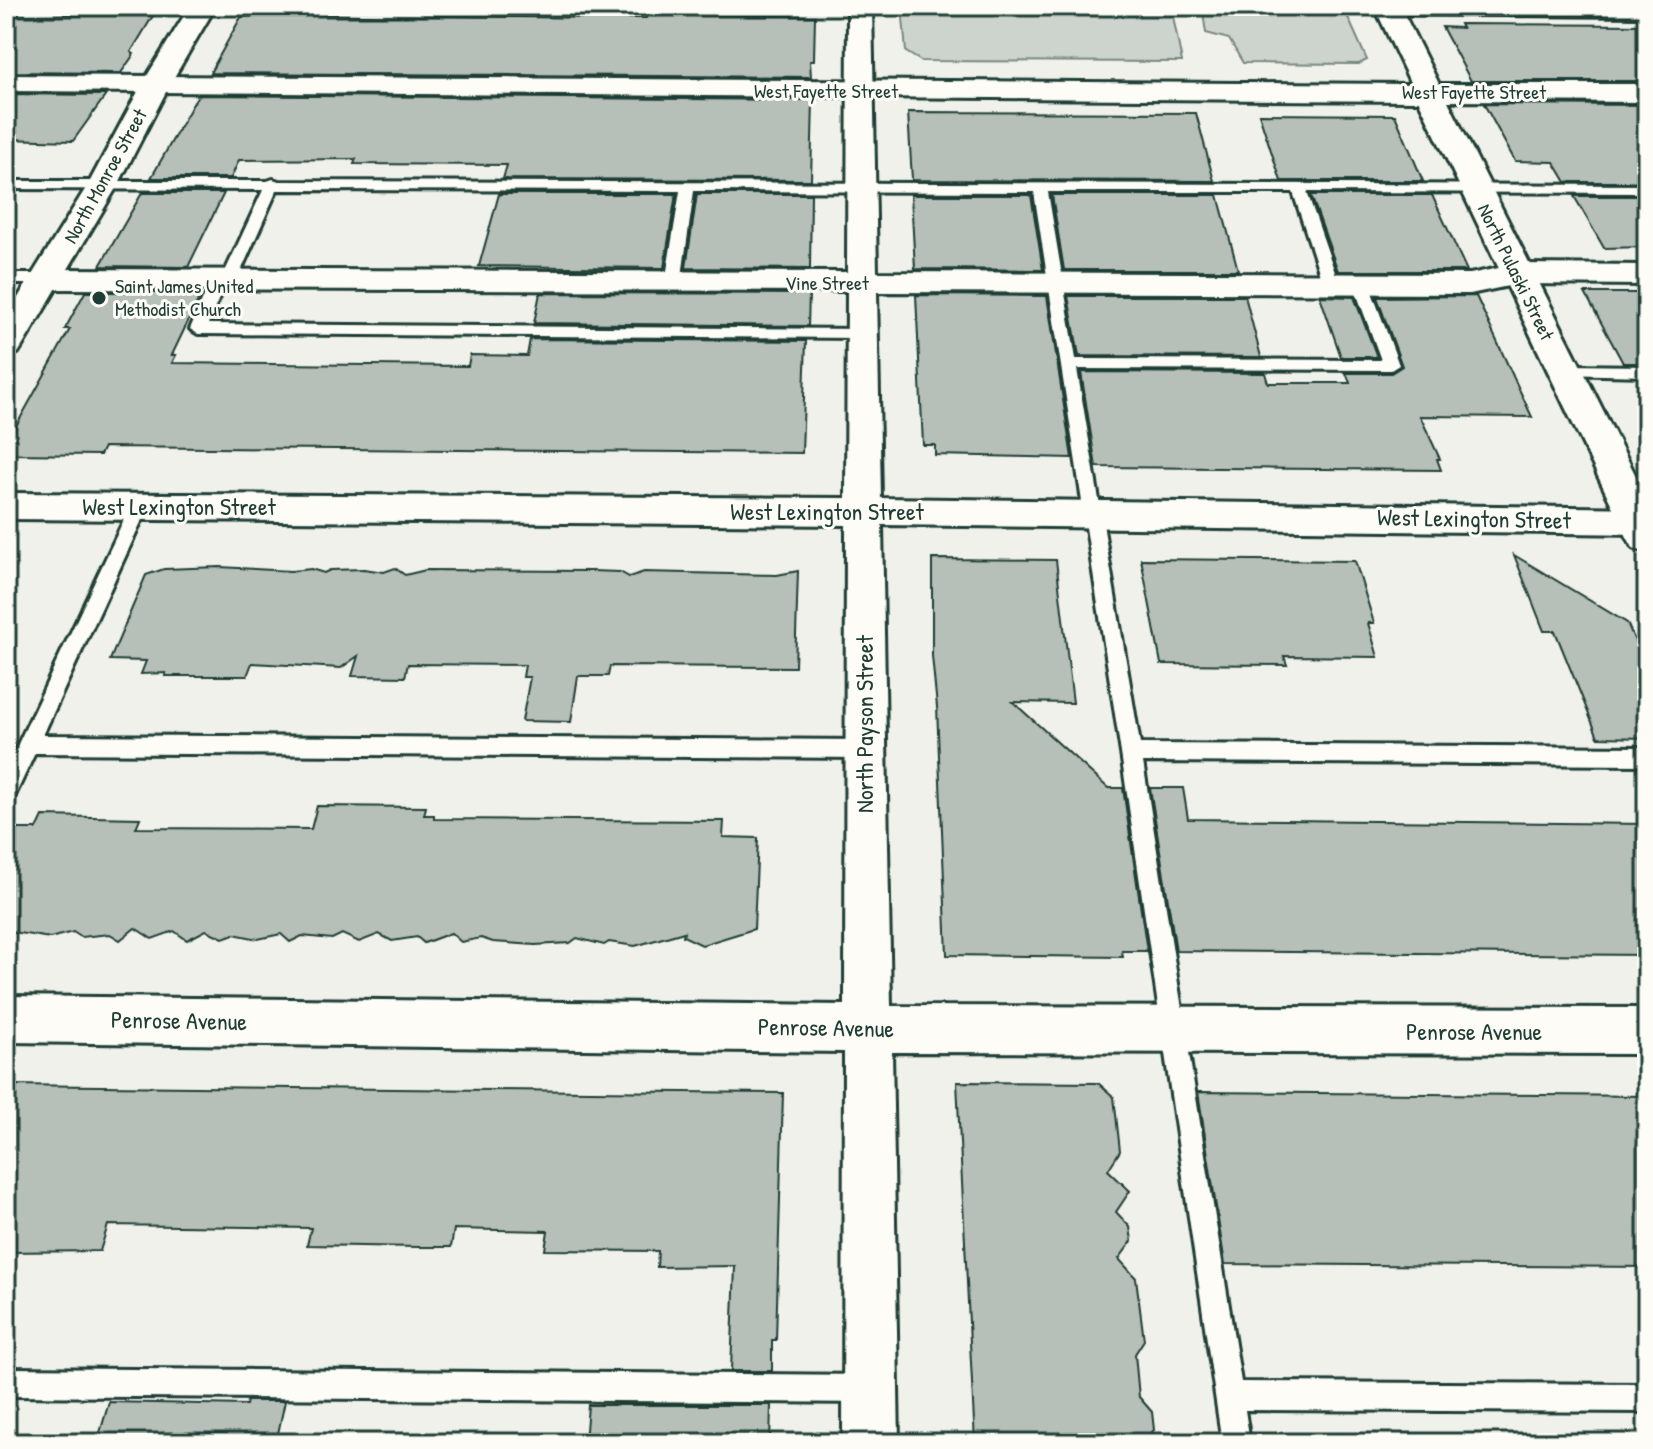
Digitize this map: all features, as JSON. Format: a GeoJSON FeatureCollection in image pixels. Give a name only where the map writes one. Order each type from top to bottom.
{"type":"FeatureCollection","features":[{"type":"Feature","properties":{"kind":"street","name":"North Monroe Street"},"geometry":{"type":"LineString","coordinates":[[6,345],[104,183],[156,84],[203,6]]}},
{"type":"Feature","properties":{"kind":"street","name":"North Payson Street"},"geometry":{"type":"LineString","coordinates":[[860,6],[871,1443]]}},
{"type":"Feature","properties":{"kind":"street","name":"North Pulaski Street"},"geometry":{"type":"LineString","coordinates":[[1388,8],[1645,527]]}},
{"type":"Feature","properties":{"kind":"street","name":"West Fayette Street"},"geometry":{"type":"LineString","coordinates":[[6,83],[860,91],[1647,93]]}},
{"type":"Feature","properties":{"kind":"street","name":"Vine Street"},"geometry":{"type":"LineString","coordinates":[[46,279],[1470,284],[1518,274],[1647,275]]}},
{"type":"Feature","properties":{"kind":"street","name":"West Lexington Street"},"geometry":{"type":"LineString","coordinates":[[6,506],[1091,513],[1645,527]]}},
{"type":"Feature","properties":{"kind":"street","name":"Penrose Avenue"},"geometry":{"type":"LineString","coordinates":[[6,1019],[1174,1032],[1647,1031]]}},
{"type":"Feature","properties":{"kind":"lane"},"geometry":{"type":"LineString","coordinates":[[1388,8],[1647,12]]}},
{"type":"Feature","properties":{"kind":"lane"},"geometry":{"type":"LineString","coordinates":[[273,183],[198,329],[862,333]]}},
{"type":"Feature","properties":{"kind":"lane"},"geometry":{"type":"LineString","coordinates":[[6,185],[273,183],[1647,189]]}},
{"type":"Feature","properties":{"kind":"lane"},"geometry":{"type":"LineString","coordinates":[[673,283],[688,185]]}},
{"type":"Feature","properties":{"kind":"lane"},"geometry":{"type":"LineString","coordinates":[[1040,186],[1131,753],[1236,1443]]}},
{"type":"Feature","properties":{"kind":"lane"},"geometry":{"type":"LineString","coordinates":[[1068,364],[1391,365],[1298,187]]}},
{"type":"Feature","properties":{"kind":"lane","name":"Vine Street"},"geometry":{"type":"LineString","coordinates":[[6,279],[46,279]]}},
{"type":"Feature","properties":{"kind":"lane"},"geometry":{"type":"LineString","coordinates":[[1565,370],[1647,371]]}},
{"type":"Feature","properties":{"kind":"lane"},"geometry":{"type":"LineString","coordinates":[[6,794],[139,507]]}},
{"type":"Feature","properties":{"kind":"lane"},"geometry":{"type":"LineString","coordinates":[[28,744],[865,749]]}},
{"type":"Feature","properties":{"kind":"lane"},"geometry":{"type":"LineString","coordinates":[[1131,753],[1647,756]]}},
{"type":"Feature","properties":{"kind":"lane"},"geometry":{"type":"LineString","coordinates":[[6,1382],[871,1389]]}},
{"type":"Feature","properties":{"kind":"lane"},"geometry":{"type":"LineString","coordinates":[[1229,1396],[1647,1398]]}},
{"type":"Feature","properties":{"kind":"shaded area"},"geometry":{"type":"Polygon","coordinates":[[[902,6],[1171,6],[1182,62],[921,61],[906,52],[902,6]]]}},
{"type":"Feature","properties":{"kind":"shaded area"},"geometry":{"type":"Polygon","coordinates":[[[1202,6],[1343,6],[1367,60],[1359,64],[1243,63],[1229,39],[1206,33],[1202,6]]]}},
{"type":"Feature","properties":{"kind":"building"},"geometry":{"type":"Polygon","coordinates":[[[154,14],[121,73],[6,72],[6,15],[154,14]]]}},
{"type":"Feature","properties":{"kind":"building"},"geometry":{"type":"Polygon","coordinates":[[[286,14],[609,18],[646,18],[647,15],[815,16],[814,60],[810,61],[811,77],[210,73],[241,17],[286,14]]]}},
{"type":"Feature","properties":{"kind":"building"},"geometry":{"type":"Polygon","coordinates":[[[1460,24],[1647,25],[1647,65],[1643,65],[1647,81],[1471,81],[1442,27],[1462,28],[1460,24]]]}},
{"type":"Feature","properties":{"kind":"building"},"geometry":{"type":"Polygon","coordinates":[[[6,94],[106,95],[73,141],[6,139],[6,94]]]}},
{"type":"Feature","properties":{"kind":"building"},"geometry":{"type":"Polygon","coordinates":[[[198,95],[813,100],[811,180],[503,179],[507,165],[354,164],[356,159],[239,160],[231,178],[151,178],[198,95]]]}},
{"type":"Feature","properties":{"kind":"building"},"geometry":{"type":"Polygon","coordinates":[[[1484,104],[1647,105],[1647,182],[1566,182],[1554,162],[1515,161],[1484,104]]]}},
{"type":"Feature","properties":{"kind":"building"},"geometry":{"type":"Polygon","coordinates":[[[908,112],[1196,113],[1214,181],[912,180],[908,112]]]}},
{"type":"Feature","properties":{"kind":"building"},"geometry":{"type":"Polygon","coordinates":[[[1259,114],[1395,115],[1423,181],[1281,181],[1259,114]]]}},
{"type":"Feature","properties":{"kind":"building"},"geometry":{"type":"Polygon","coordinates":[[[142,193],[224,193],[188,267],[100,266],[142,193]]]}},
{"type":"Feature","properties":{"kind":"building"},"geometry":{"type":"Polygon","coordinates":[[[499,194],[676,194],[664,268],[479,266],[499,194]]]}},
{"type":"Feature","properties":{"kind":"building"},"geometry":{"type":"Polygon","coordinates":[[[697,194],[811,194],[810,269],[686,268],[697,194]]]}},
{"type":"Feature","properties":{"kind":"building"},"geometry":{"type":"Polygon","coordinates":[[[911,195],[1031,195],[1043,270],[915,269],[911,195]]]}},
{"type":"Feature","properties":{"kind":"building"},"geometry":{"type":"Polygon","coordinates":[[[1052,195],[1218,195],[1238,270],[1064,270],[1052,195]]]}},
{"type":"Feature","properties":{"kind":"building"},"geometry":{"type":"Polygon","coordinates":[[[1311,195],[1432,195],[1467,271],[1338,271],[1311,195]]]}},
{"type":"Feature","properties":{"kind":"building"},"geometry":{"type":"Polygon","coordinates":[[[1574,196],[1647,196],[1647,247],[1604,248],[1574,196]]]}},
{"type":"Feature","properties":{"kind":"building"},"geometry":{"type":"Polygon","coordinates":[[[85,292],[202,292],[172,355],[176,355],[172,363],[468,366],[470,355],[527,356],[530,339],[806,341],[802,453],[104,447],[100,455],[6,454],[6,444],[70,329],[65,329],[85,292]]]}},
{"type":"Feature","properties":{"kind":"building"},"geometry":{"type":"Polygon","coordinates":[[[540,293],[809,294],[808,326],[534,323],[540,293]]]}},
{"type":"Feature","properties":{"kind":"building"},"geometry":{"type":"Polygon","coordinates":[[[1585,293],[1647,293],[1647,363],[1623,363],[1585,293]]]}},
{"type":"Feature","properties":{"kind":"building"},"geometry":{"type":"Polygon","coordinates":[[[916,295],[1047,296],[1072,458],[935,455],[935,445],[923,445],[916,295]]]}},
{"type":"Feature","properties":{"kind":"building"},"geometry":{"type":"Polygon","coordinates":[[[1068,296],[1245,296],[1261,357],[1079,356],[1068,296]]]}},
{"type":"Feature","properties":{"kind":"building"},"geometry":{"type":"Polygon","coordinates":[[[1320,296],[1354,297],[1377,357],[1341,357],[1320,296]]]}},
{"type":"Feature","properties":{"kind":"building"},"geometry":{"type":"Polygon","coordinates":[[[1476,296],[1532,417],[1420,416],[1440,459],[1437,459],[1441,470],[1096,467],[1081,372],[1265,373],[1268,383],[1350,383],[1346,373],[1391,373],[1402,366],[1377,297],[1476,296]]]}},
{"type":"Feature","properties":{"kind":"building"},"geometry":{"type":"Polygon","coordinates":[[[1514,555],[1627,623],[1647,668],[1647,738],[1598,737],[1555,631],[1544,631],[1514,555]]]}},
{"type":"Feature","properties":{"kind":"building"},"geometry":{"type":"Polygon","coordinates":[[[932,559],[1056,560],[1073,703],[1013,702],[1108,788],[1123,788],[1147,951],[1122,951],[1123,957],[947,955],[937,707],[932,656],[932,559]]]}},
{"type":"Feature","properties":{"kind":"building"},"geometry":{"type":"Polygon","coordinates":[[[1141,559],[1355,561],[1374,623],[1368,623],[1378,657],[1284,656],[1287,665],[1161,664],[1141,559]]]}},
{"type":"Feature","properties":{"kind":"building"},"geometry":{"type":"Polygon","coordinates":[[[220,567],[291,571],[311,569],[324,573],[364,569],[384,572],[395,568],[405,575],[426,570],[591,571],[620,572],[629,577],[644,572],[777,575],[798,571],[795,667],[610,666],[608,676],[578,676],[571,722],[522,721],[530,677],[523,677],[525,665],[408,664],[405,677],[352,676],[358,656],[341,668],[252,663],[247,676],[165,676],[166,673],[141,674],[146,661],[110,660],[146,575],[164,569],[220,567]]]}},
{"type":"Feature","properties":{"kind":"building"},"geometry":{"type":"Polygon","coordinates":[[[1150,788],[1183,788],[1188,819],[1647,824],[1647,955],[1176,951],[1150,788]]]}},
{"type":"Feature","properties":{"kind":"building"},"geometry":{"type":"Polygon","coordinates":[[[317,806],[426,807],[424,815],[434,815],[434,819],[724,821],[723,837],[758,838],[754,929],[702,945],[683,936],[684,932],[635,946],[609,942],[604,945],[577,938],[570,943],[535,945],[493,942],[481,938],[461,942],[451,933],[424,943],[417,937],[392,941],[379,934],[359,942],[342,934],[332,939],[302,936],[290,942],[281,934],[258,939],[234,934],[223,938],[206,930],[187,940],[174,931],[152,939],[135,928],[120,940],[110,934],[81,937],[73,932],[50,938],[6,931],[6,829],[37,829],[43,816],[140,818],[136,828],[311,829],[317,806]]]}},
{"type":"Feature","properties":{"kind":"building"},"geometry":{"type":"Polygon","coordinates":[[[957,1082],[1098,1083],[1114,1097],[1120,1151],[1108,1170],[1130,1191],[1116,1212],[1130,1227],[1132,1241],[1119,1259],[1136,1278],[1144,1340],[1135,1354],[1139,1397],[1152,1412],[1154,1430],[1142,1443],[975,1443],[957,1082]]]}},
{"type":"Feature","properties":{"kind":"building"},"geometry":{"type":"Polygon","coordinates":[[[6,1085],[783,1093],[776,1340],[772,1340],[772,1371],[731,1371],[735,1266],[657,1267],[658,1251],[545,1250],[548,1231],[454,1229],[451,1247],[418,1247],[307,1245],[311,1228],[108,1225],[100,1251],[6,1252],[6,1085]]]}},
{"type":"Feature","properties":{"kind":"building"},"geometry":{"type":"Polygon","coordinates":[[[1198,1092],[1647,1096],[1647,1267],[1225,1264],[1198,1092]]]}},
{"type":"Feature","properties":{"kind":"building"},"geometry":{"type":"Polygon","coordinates":[[[247,1401],[285,1401],[276,1443],[97,1443],[109,1402],[246,1405],[247,1401]]]}},
{"type":"Feature","properties":{"kind":"building"},"geometry":{"type":"Polygon","coordinates":[[[588,1405],[771,1405],[770,1443],[585,1443],[588,1405]]]}},
{"type":"Feature","properties":{"kind":"place","name":"Saint James United Methodist Church"},"geometry":{"type":"Point","coordinates":[99,298]}}]}
